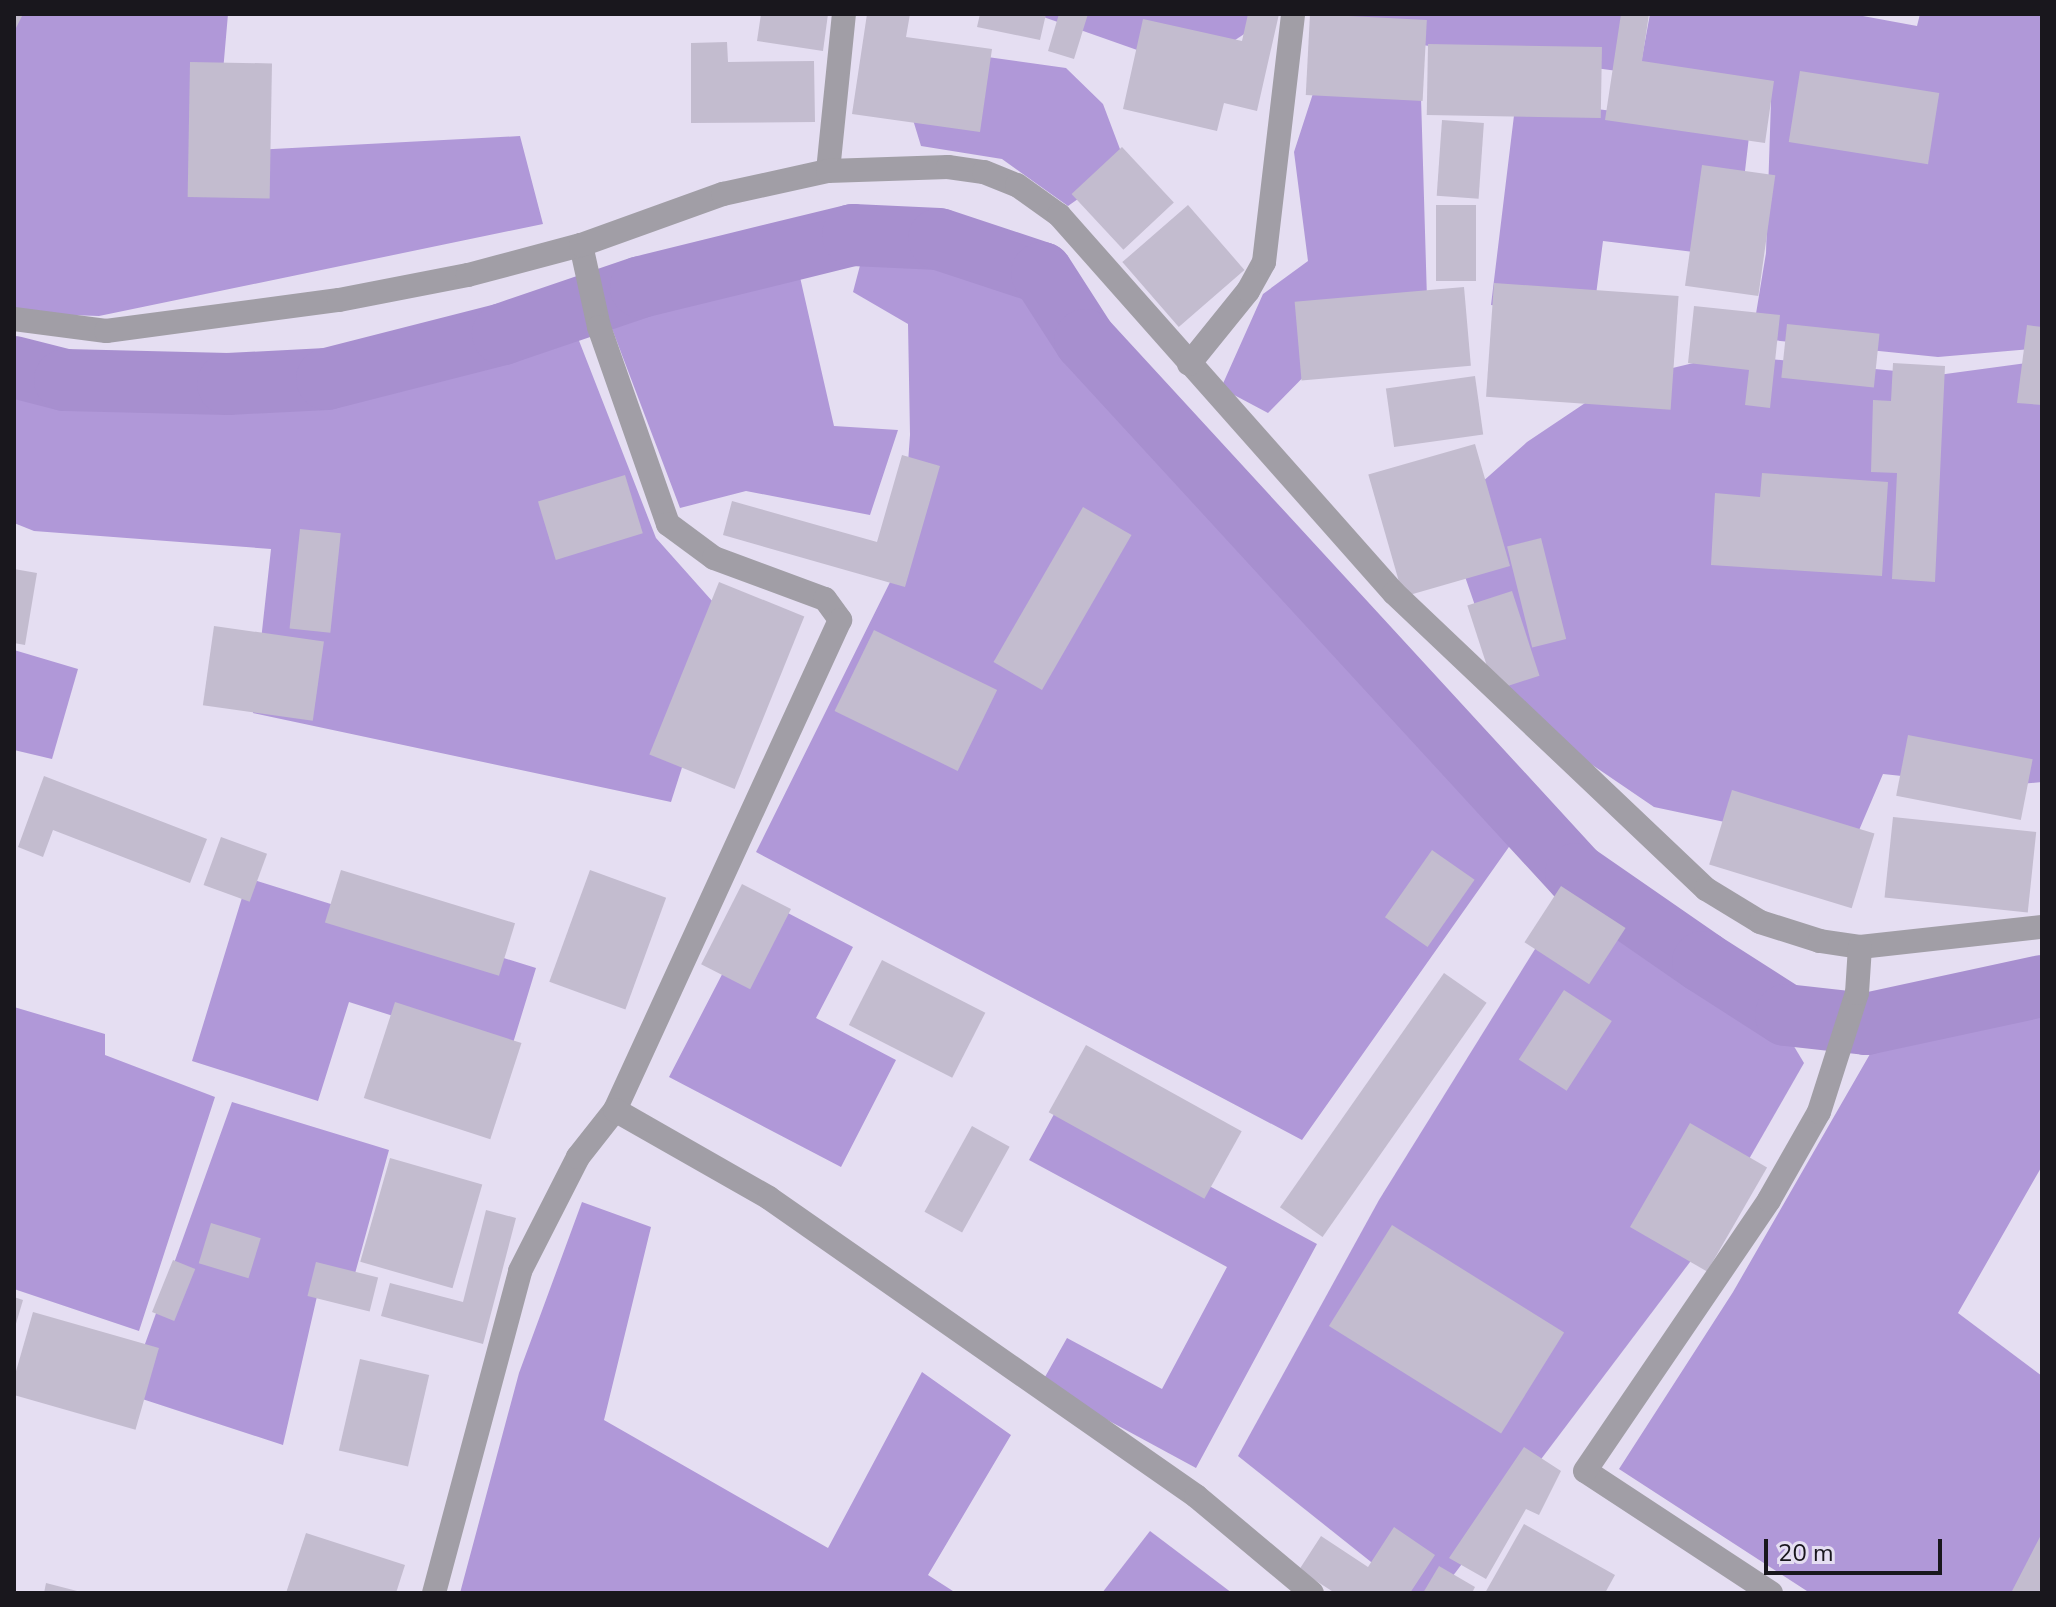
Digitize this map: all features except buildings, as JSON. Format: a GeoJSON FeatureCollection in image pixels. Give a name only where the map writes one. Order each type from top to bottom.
{"type":"FeatureCollection","features":[{"type":"Feature","properties":{"kind":"street"},"geometry":{"type":"LineString","coordinates":[[828,171],[844,14]]}},
{"type":"Feature","properties":{"kind":"street"},"geometry":{"type":"LineString","coordinates":[[1189,364],[1248,291],[1264,262],[1293,14]]}},
{"type":"Feature","properties":{"kind":"street"},"geometry":{"type":"LineString","coordinates":[[14,319],[106,331],[354,297],[468,275],[581,245],[723,194],[828,171],[948,167],[984,172],[1017,185],[1059,215],[1394,593],[1706,889],[1760,922],[1820,941],[1860,947],[2042,927]]}},
{"type":"Feature","properties":{"kind":"street"},"geometry":{"type":"LineString","coordinates":[[434,1593],[520,1271],[578,1157],[615,1110],[840,620],[825,599],[714,558],[668,524],[599,327],[581,245]]}},
{"type":"Feature","properties":{"kind":"street"},"geometry":{"type":"LineString","coordinates":[[1771,1593],[1585,1471],[1769,1200],[1819,1112],[1841,1052],[1857,993],[1860,947]]}},
{"type":"Feature","properties":{"kind":"street"},"geometry":{"type":"LineString","coordinates":[[615,1110],[769,1198],[847,1252],[1196,1496],[1312,1593]]}},
{"type":"Feature","properties":{"kind":"shaded area"},"geometry":{"type":"Polygon","coordinates":[[[14,14],[228,14],[216,152],[520,136],[543,224],[99,316],[15,313],[14,14]]]}},
{"type":"Feature","properties":{"kind":"shaded area"},"geometry":{"type":"Polygon","coordinates":[[[1035,14],[1264,14],[1264,21],[1191,69],[1035,14]]]}},
{"type":"Feature","properties":{"kind":"shaded area"},"geometry":{"type":"Polygon","coordinates":[[[1317,14],[1633,14],[1625,72],[1316,31],[1317,14]]]}},
{"type":"Feature","properties":{"kind":"shaded area"},"geometry":{"type":"Polygon","coordinates":[[[1650,14],[1852,14],[1917,26],[1920,14],[2042,14],[2042,348],[1938,357],[1752,338],[1766,253],[1771,101],[1637,85],[1650,14]]]}},
{"type":"Feature","properties":{"kind":"shaded area"},"geometry":{"type":"Polygon","coordinates":[[[937,50],[1066,68],[1103,104],[1126,165],[1068,206],[1002,159],[921,146],[899,74],[937,50]]]}},
{"type":"Feature","properties":{"kind":"shaded area"},"geometry":{"type":"Polygon","coordinates":[[[1318,78],[1421,97],[1427,299],[1325,355],[1268,413],[1221,388],[1263,294],[1308,261],[1294,152],[1318,78]]]}},
{"type":"Feature","properties":{"kind":"shaded area"},"geometry":{"type":"Polygon","coordinates":[[[1516,99],[1750,128],[1735,257],[1603,241],[1593,318],[1491,305],[1516,99]]]}},
{"type":"Feature","properties":{"kind":"shaded area"},"geometry":{"type":"Polygon","coordinates":[[[878,243],[935,247],[1033,279],[1077,343],[1450,753],[1511,844],[1302,1140],[756,852],[901,560],[910,435],[908,324],[853,292],[863,254],[878,243]]]}},
{"type":"Feature","properties":{"kind":"shaded area"},"geometry":{"type":"Polygon","coordinates":[[[797,264],[834,426],[898,430],[870,515],[746,491],[680,508],[611,326],[612,310],[797,264]]]}},
{"type":"Feature","properties":{"kind":"shaded area"},"geometry":{"type":"Polygon","coordinates":[[[576,333],[656,538],[729,620],[671,802],[253,713],[271,549],[34,531],[14,523],[14,385],[90,400],[263,399],[384,386],[576,333]]]}},
{"type":"Feature","properties":{"kind":"shaded area"},"geometry":{"type":"Polygon","coordinates":[[[1727,355],[1938,375],[2042,361],[2042,782],[1997,786],[1883,774],[1851,849],[1654,807],[1522,717],[1497,669],[1444,516],[1527,442],[1618,381],[1727,355]]]}},
{"type":"Feature","properties":{"kind":"shaded area"},"geometry":{"type":"Polygon","coordinates":[[[14,650],[78,669],[52,759],[14,750],[14,650]]]}},
{"type":"Feature","properties":{"kind":"shaded area"},"geometry":{"type":"Polygon","coordinates":[[[248,878],[536,968],[510,1053],[349,1002],[318,1101],[192,1061],[248,878]]]}},
{"type":"Feature","properties":{"kind":"shaded area"},"geometry":{"type":"Polygon","coordinates":[[[1568,896],[1662,947],[1780,1023],[1804,1063],[1690,1262],[1440,1593],[1410,1593],[1238,1456],[1379,1200],[1568,896]]]}},
{"type":"Feature","properties":{"kind":"shaded area"},"geometry":{"type":"Polygon","coordinates":[[[761,899],[853,947],[816,1018],[896,1060],[841,1167],[669,1077],[761,899]]]}},
{"type":"Feature","properties":{"kind":"shaded area"},"geometry":{"type":"Polygon","coordinates":[[[14,1007],[105,1034],[105,1055],[215,1097],[139,1331],[14,1289],[14,1007]]]}},
{"type":"Feature","properties":{"kind":"shaded area"},"geometry":{"type":"Polygon","coordinates":[[[2042,1012],[2042,1166],[1958,1313],[2042,1376],[2042,1566],[2025,1593],[1810,1593],[1619,1469],[1733,1292],[1870,1054],[2042,1012]]]}},
{"type":"Feature","properties":{"kind":"shaded area"},"geometry":{"type":"Polygon","coordinates":[[[232,1102],[389,1150],[348,1299],[318,1292],[283,1445],[127,1394],[232,1102]]]}},
{"type":"Feature","properties":{"kind":"shaded area"},"geometry":{"type":"Polygon","coordinates":[[[1059,1105],[1317,1244],[1196,1468],[1041,1384],[1067,1338],[1162,1389],[1227,1267],[1029,1160],[1059,1105]]]}},
{"type":"Feature","properties":{"kind":"shaded area"},"geometry":{"type":"Polygon","coordinates":[[[582,1202],[651,1227],[604,1420],[828,1548],[922,1372],[1011,1435],[928,1575],[956,1593],[460,1593],[519,1373],[582,1202]]]}},
{"type":"Feature","properties":{"kind":"shaded area"},"geometry":{"type":"Polygon","coordinates":[[[1150,1531],[1232,1593],[1102,1593],[1150,1531]]]}},
{"type":"Feature","properties":{"kind":"waterway"},"geometry":{"type":"LineString","coordinates":[[14,367],[65,380],[228,384],[327,379],[503,334],[641,287],[853,235],[939,239],[1042,273],[1085,340],[1576,874],[1703,962],[1786,1015],[1866,1024],[2042,986]]}}]}
